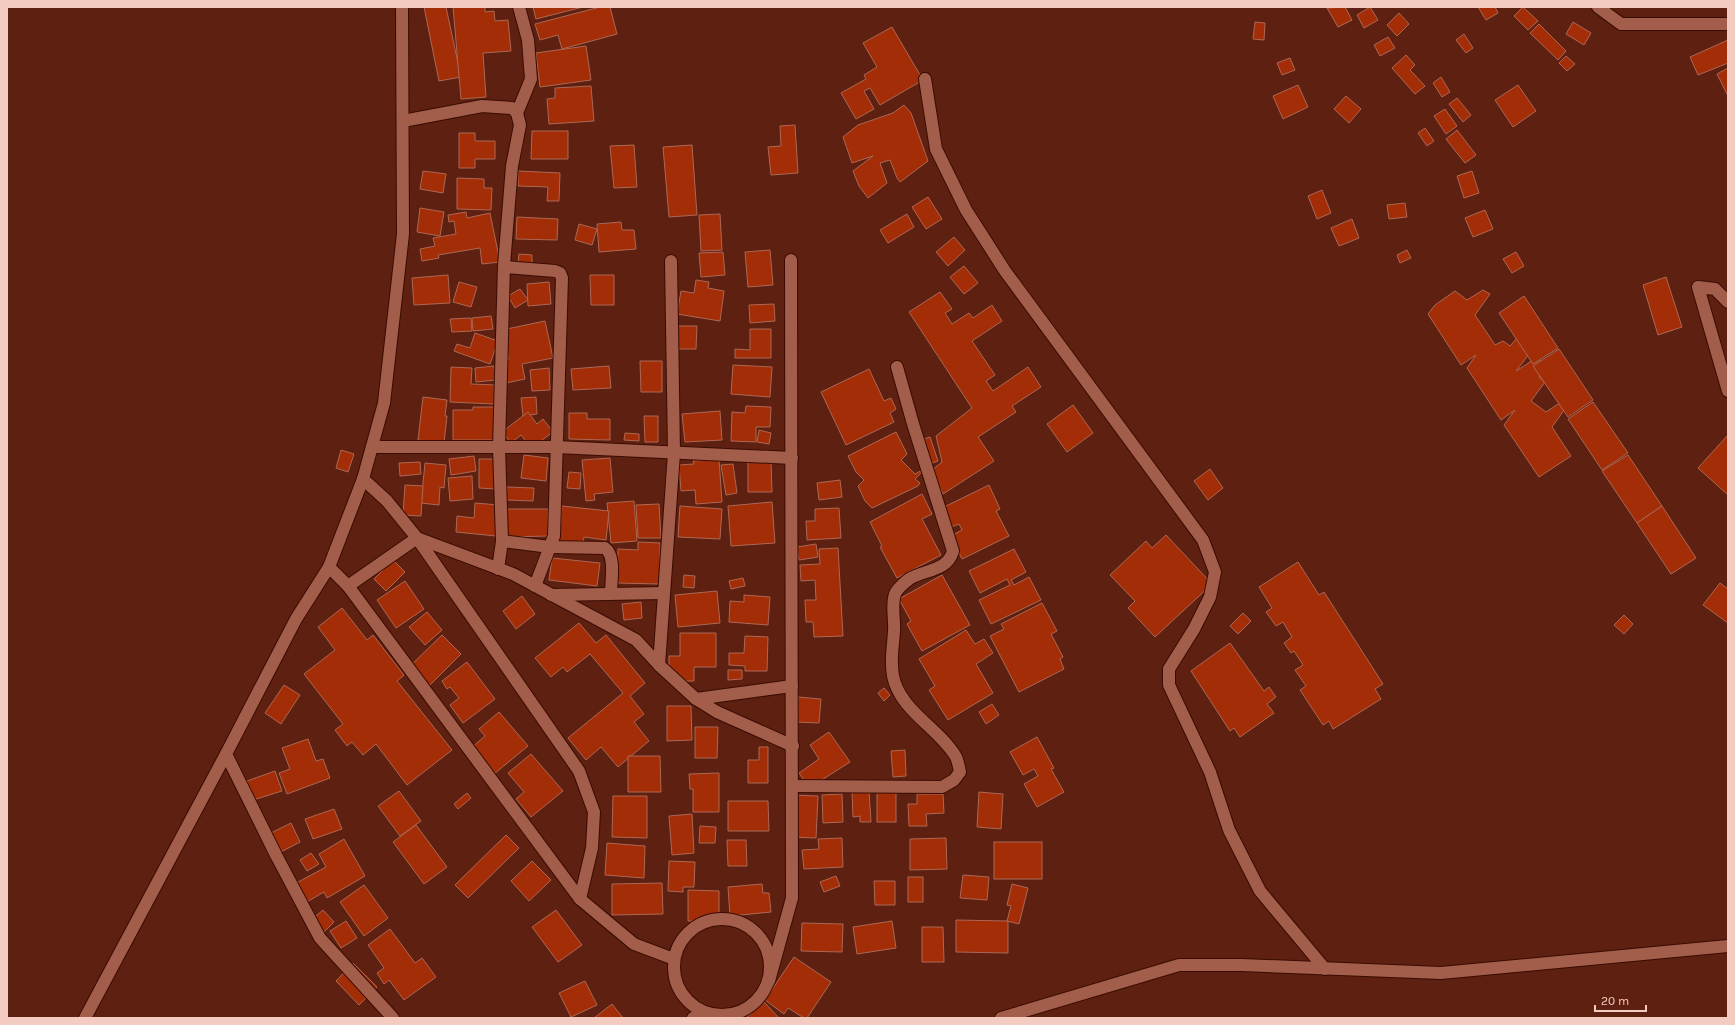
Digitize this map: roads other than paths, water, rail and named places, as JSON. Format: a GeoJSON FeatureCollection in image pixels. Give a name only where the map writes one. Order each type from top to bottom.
{"type":"FeatureCollection","features":[{"type":"Feature","properties":{"kind":"street"},"geometry":{"type":"LineString","coordinates":[[85,1018],[226,754],[296,619],[329,567],[363,479],[384,403],[404,234],[402,7]]}},
{"type":"Feature","properties":{"kind":"street"},"geometry":{"type":"LineString","coordinates":[[517,113],[531,79],[528,40],[519,7]]}},
{"type":"Feature","properties":{"kind":"street"},"geometry":{"type":"LineString","coordinates":[[1598,7],[1621,24],[1728,24]]}},
{"type":"Feature","properties":{"kind":"street"},"geometry":{"type":"LineString","coordinates":[[925,79],[936,149],[966,210],[1005,271],[1202,540],[1215,572],[1210,597],[1194,629],[1169,668],[1169,685],[1210,772],[1230,830],[1260,891],[1325,968]]}},
{"type":"Feature","properties":{"kind":"street"},"geometry":{"type":"LineString","coordinates":[[403,121],[482,106],[512,108],[517,113],[520,124],[512,166],[504,267],[499,447],[502,541],[498,569]]}},
{"type":"Feature","properties":{"kind":"street"},"geometry":{"type":"LineString","coordinates":[[769,981],[771,966],[768,950],[760,936],[748,926],[734,919],[718,918],[702,922],[689,931],[679,944],[674,959],[674,975],[680,990],[690,1003],[704,1012],[719,1015],[735,1014],[750,1007],[762,996],[769,981],[792,898],[792,260]]}},
{"type":"Feature","properties":{"kind":"street"},"geometry":{"type":"LineString","coordinates":[[659,665],[674,453],[671,261]]}},
{"type":"Feature","properties":{"kind":"street"},"geometry":{"type":"LineString","coordinates":[[504,267],[555,271],[560,274],[562,278],[554,536],[535,586]]}},
{"type":"Feature","properties":{"kind":"street"},"geometry":{"type":"LineString","coordinates":[[1728,302],[1715,289],[1698,287],[1728,391]]}},
{"type":"Feature","properties":{"kind":"street"},"geometry":{"type":"LineString","coordinates":[[793,786],[942,787],[954,780],[960,772],[957,758],[942,740],[907,704],[895,684],[890,660],[894,630],[893,602],[895,593],[910,579],[945,565],[951,559],[953,551],[913,424],[897,367]]}},
{"type":"Feature","properties":{"kind":"street"},"geometry":{"type":"LineString","coordinates":[[372,447],[556,447],[792,458]]}},
{"type":"Feature","properties":{"kind":"street"},"geometry":{"type":"LineString","coordinates":[[363,479],[387,501],[417,538],[579,771],[594,812],[592,848],[580,899]]}},
{"type":"Feature","properties":{"kind":"street"},"geometry":{"type":"LineString","coordinates":[[417,538],[513,574],[636,640],[659,665],[696,699],[717,712],[793,746]]}},
{"type":"Feature","properties":{"kind":"street"},"geometry":{"type":"LineString","coordinates":[[348,586],[417,538]]}},
{"type":"Feature","properties":{"kind":"street"},"geometry":{"type":"LineString","coordinates":[[502,541],[550,547],[605,548],[609,551],[611,558],[612,593]]}},
{"type":"Feature","properties":{"kind":"street"},"geometry":{"type":"LineString","coordinates":[[329,567],[348,586],[580,899],[634,944],[674,959]]}},
{"type":"Feature","properties":{"kind":"street"},"geometry":{"type":"LineString","coordinates":[[550,595],[664,593]]}},
{"type":"Feature","properties":{"kind":"street"},"geometry":{"type":"LineString","coordinates":[[696,699],[792,686]]}},
{"type":"Feature","properties":{"kind":"street"},"geometry":{"type":"LineString","coordinates":[[226,754],[276,855],[320,938],[393,1018]]}},
{"type":"Feature","properties":{"kind":"street"},"geometry":{"type":"LineString","coordinates":[[1001,1018],[1178,965],[1325,968],[1441,973],[1728,946]]}},
{"type":"Feature","properties":{"kind":"street"},"geometry":{"type":"LineString","coordinates":[[693,1018],[704,1012]]}}]}
